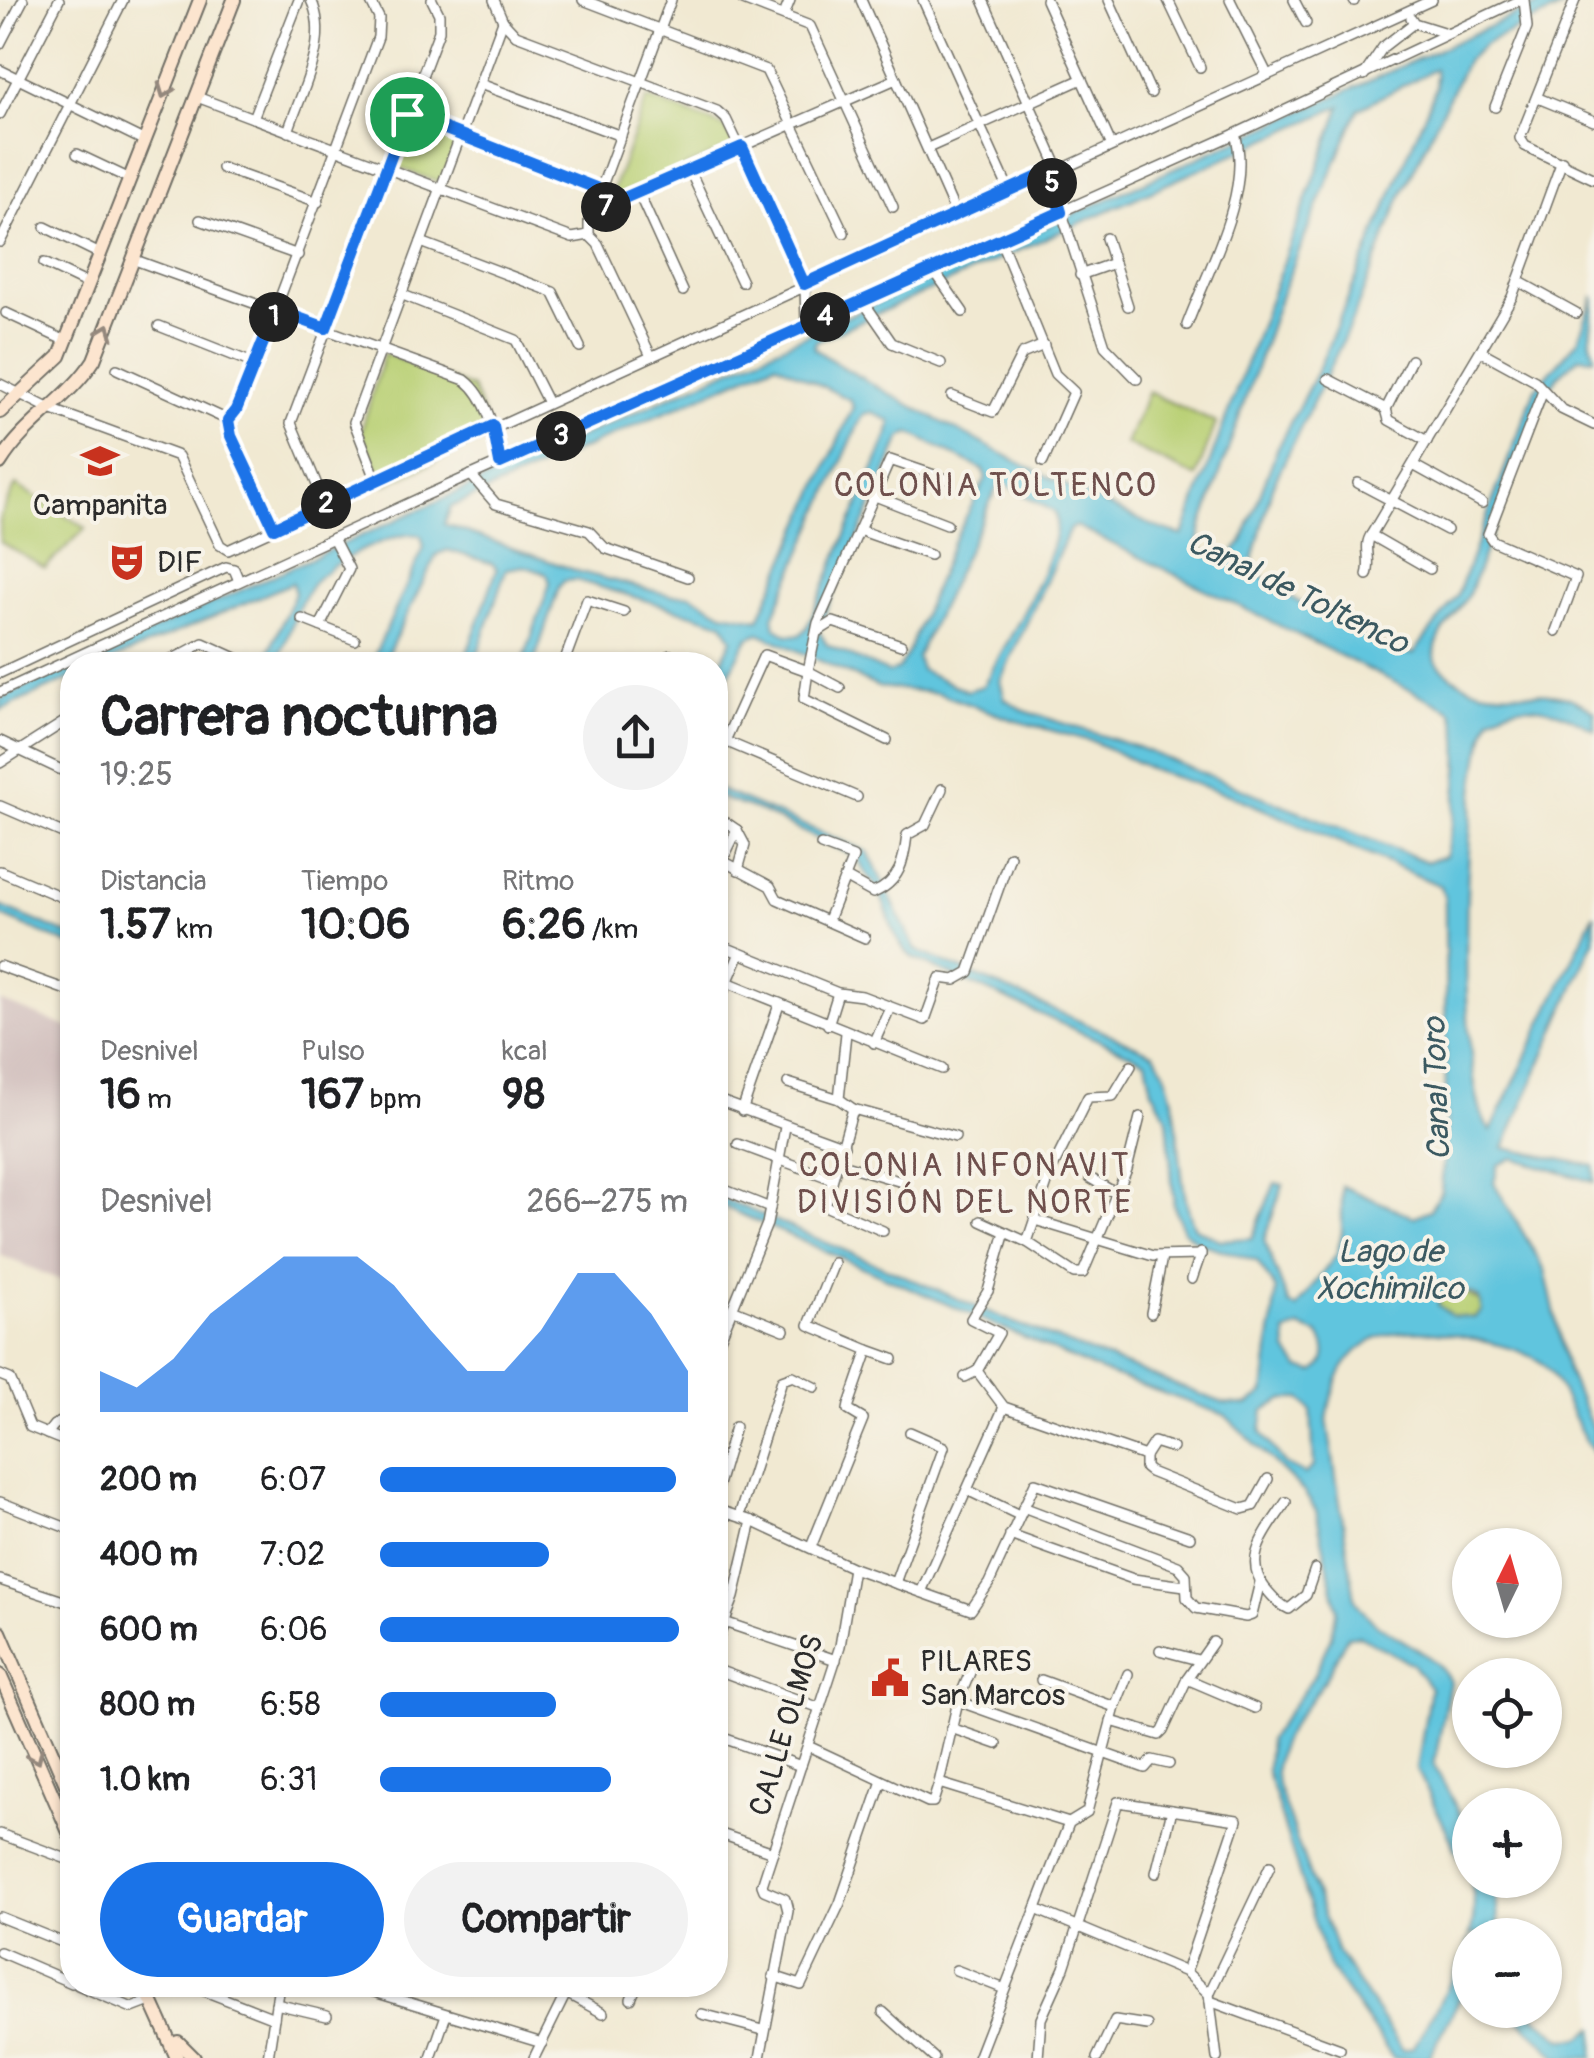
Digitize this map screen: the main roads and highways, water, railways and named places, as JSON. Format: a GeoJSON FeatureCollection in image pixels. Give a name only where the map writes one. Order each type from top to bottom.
{"type":"FeatureCollection","features":[{"type":"Feature","properties":{"kind":"main road"},"geometry":{"type":"LineString","coordinates":[[0,412],[50,370],[66,341],[200,0]]}},
{"type":"Feature","properties":{"kind":"main road"},"geometry":{"type":"LineString","coordinates":[[0,463],[12,442],[50,409],[94,360],[234,0]]}},
{"type":"Feature","properties":{"kind":"main road"},"geometry":{"type":"LineString","coordinates":[[0,1632],[60,1770]]}},
{"type":"Feature","properties":{"kind":"main road"},"geometry":{"type":"LineString","coordinates":[[0,1675],[60,1812]]}},
{"type":"Feature","properties":{"kind":"main road"},"geometry":{"type":"LineString","coordinates":[[144,1997],[170,2058]]}},
{"type":"Feature","properties":{"kind":"main road"},"geometry":{"type":"LineString","coordinates":[[148,1997],[181,2058]]}},
{"type":"Feature","properties":{"kind":"main road"},"geometry":{"type":"LineString","coordinates":[[159,1997],[181,2058]]}},
{"type":"Feature","properties":{"kind":"main road"},"geometry":{"type":"LineString","coordinates":[[178,2042],[194,2058]]}},
{"type":"Feature","properties":{"kind":"water","name":"Lago de Xochimilco"},"geometry":{"type":"Polygon","coordinates":[[[1548,0],[1578,0],[1487,43],[1467,60],[1402,194],[1350,326],[1272,487],[1252,564],[1278,588],[1356,634],[1414,653],[1457,596],[1535,389],[1578,340],[1594,296],[1590,337],[1594,358],[1579,357],[1558,376],[1541,403],[1470,591],[1440,636],[1435,655],[1443,669],[1471,687],[1558,695],[1594,711],[1594,730],[1557,712],[1530,706],[1504,710],[1491,717],[1481,747],[1474,797],[1466,929],[1471,1058],[1479,1105],[1491,1131],[1594,914],[1594,940],[1504,1148],[1594,1166],[1594,1182],[1513,1158],[1498,1165],[1494,1183],[1545,1270],[1567,1370],[1594,1431],[1594,1453],[1547,1369],[1524,1353],[1474,1339],[1421,1331],[1376,1339],[1359,1350],[1344,1366],[1327,1420],[1355,1599],[1375,1623],[1430,1658],[1450,1682],[1434,1765],[1452,1799],[1452,1842],[1417,1769],[1430,1688],[1412,1664],[1358,1635],[1348,1636],[1325,1679],[1288,1731],[1276,1770],[1277,1785],[1337,1952],[1403,2050],[1414,2047],[1452,1978],[1452,2014],[1429,2058],[1393,2058],[1327,1964],[1267,1771],[1269,1739],[1313,1677],[1331,1637],[1337,1609],[1316,1511],[1304,1492],[1225,1415],[1098,1370],[728,1209],[728,1201],[1012,1322],[1223,1403],[1247,1405],[1264,1393],[1276,1290],[1257,1261],[1199,1243],[1183,1230],[1174,1206],[1167,1117],[1152,1090],[1146,1061],[913,958],[896,936],[879,892],[858,858],[762,812],[728,800],[728,793],[868,852],[916,950],[1153,1053],[1171,1090],[1188,1209],[1195,1228],[1220,1240],[1252,1238],[1275,1183],[1283,1185],[1264,1240],[1289,1304],[1296,1308],[1337,1254],[1342,1232],[1342,1186],[1414,1217],[1430,1210],[1441,1192],[1446,1125],[1445,900],[1441,886],[1235,797],[1153,770],[1094,742],[1013,720],[938,693],[878,687],[759,633],[748,638],[728,676],[726,652],[732,639],[723,623],[576,580],[564,581],[559,587],[537,652],[526,652],[550,583],[547,574],[524,566],[506,569],[478,652],[468,652],[497,569],[493,564],[448,550],[437,554],[388,652],[376,652],[424,547],[421,536],[383,541],[324,573],[303,598],[281,652],[269,652],[295,593],[292,583],[131,652],[104,652],[1548,0]],[[1435,69],[1358,109],[1282,292],[1202,526],[1198,543],[1207,556],[1227,559],[1242,543],[1279,444],[1318,370],[1436,87],[1435,69]],[[1341,106],[816,341],[814,348],[999,452],[1116,510],[1183,535],[1341,106]],[[776,363],[451,507],[444,524],[580,572],[670,595],[691,595],[723,613],[759,619],[853,407],[850,400],[776,363]],[[873,412],[864,414],[773,617],[775,627],[788,635],[800,635],[807,627],[889,433],[891,422],[873,412]],[[910,433],[901,438],[818,630],[827,645],[889,673],[899,669],[908,652],[953,542],[986,478],[983,470],[910,433]],[[1000,481],[917,657],[921,670],[967,691],[983,686],[1017,625],[1043,572],[1056,527],[1054,512],[1000,481]],[[1076,526],[1070,529],[1000,681],[1005,699],[1025,711],[1137,747],[1427,862],[1445,856],[1459,760],[1451,710],[1076,526]],[[1441,1292],[1438,1305],[1452,1316],[1474,1318],[1482,1311],[1479,1298],[1469,1292],[1441,1292]],[[1299,1327],[1286,1333],[1287,1351],[1299,1368],[1314,1372],[1325,1354],[1318,1334],[1299,1327]],[[1285,1399],[1264,1410],[1261,1432],[1285,1464],[1305,1474],[1314,1466],[1311,1410],[1301,1399],[1285,1399]]]}},
{"type":"Feature","properties":{"kind":"water"},"geometry":{"type":"Polygon","coordinates":[[[60,672],[60,683],[0,710],[0,699],[60,672]]]}},
{"type":"Feature","properties":{"kind":"water"},"geometry":{"type":"Polygon","coordinates":[[[0,906],[60,931],[60,941],[0,915],[0,906]]]}},
{"type":"Feature","properties":{"kind":"water","name":"Lago de Xochimilco"},"geometry":{"type":"Polygon","coordinates":[[[1474,1898],[1496,1898],[1498,1918],[1473,1918],[1474,1898]]]}},
{"type":"Feature","properties":{"kind":"water"},"geometry":{"type":"Polygon","coordinates":[[[1528,2028],[1549,2028],[1562,2039],[1580,2038],[1594,2028],[1594,2058],[1559,2058],[1528,2028]]]}},
{"type":"Feature","properties":{"kind":"place","name":"Campanita"},"geometry":{"type":"Point","coordinates":[100,461]}},
{"type":"Feature","properties":{"kind":"place","name":"DIF"},"geometry":{"type":"Point","coordinates":[127,562]}},
{"type":"Feature","properties":{"kind":"place","name":"PILARES San Marcos"},"geometry":{"type":"Point","coordinates":[890,1678]}},
{"type":"Feature","properties":{"kind":"district","name":"COLONIA TOLTENCO"},"geometry":{"type":"Point","coordinates":[996,485]}},
{"type":"Feature","properties":{"kind":"district","name":"COLONIA INFONAVIT DIVISIÓN DEL NORTE"},"geometry":{"type":"Point","coordinates":[965,1184]}},
{"type":"Feature","properties":{"kind":"water label","name":"Canal de Toltenco"},"geometry":{"type":"Point","coordinates":[1298,592]}},
{"type":"Feature","properties":{"kind":"water label","name":"Canal Toro"},"geometry":{"type":"Point","coordinates":[1436,1089]}}]}
